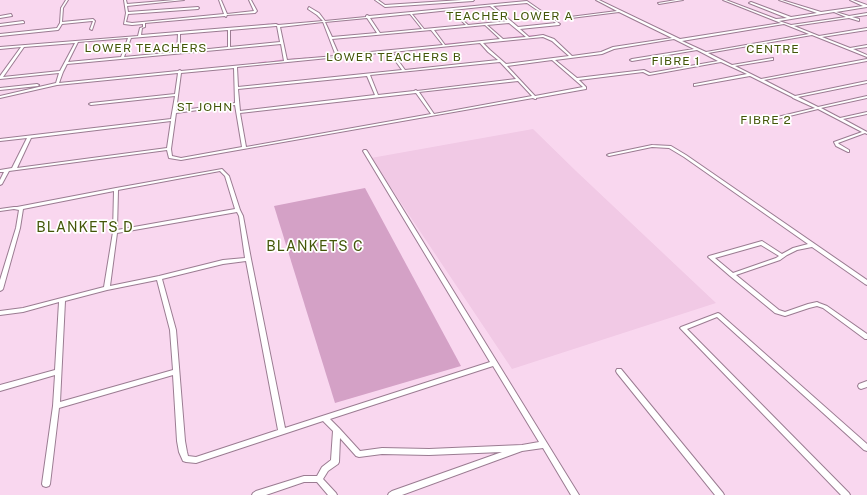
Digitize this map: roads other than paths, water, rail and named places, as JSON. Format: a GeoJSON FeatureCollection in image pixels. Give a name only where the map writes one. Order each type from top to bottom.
{"type":"FeatureCollection","features":[{"type":"Feature","properties":{"kind":"street"},"geometry":{"type":"LineString","coordinates":[[0,35],[55,30],[59,28],[61,23],[62,8],[67,0]]}},
{"type":"Feature","properties":{"kind":"street"},"geometry":{"type":"LineString","coordinates":[[125,0],[127,13],[125,23],[144,23],[255,12],[256,11],[250,0]]}},
{"type":"Feature","properties":{"kind":"street"},"geometry":{"type":"LineString","coordinates":[[126,5],[183,0]]}},
{"type":"Feature","properties":{"kind":"street"},"geometry":{"type":"LineString","coordinates":[[220,0],[226,16]]}},
{"type":"Feature","properties":{"kind":"street"},"geometry":{"type":"LineString","coordinates":[[376,0],[385,6],[474,0]]}},
{"type":"Feature","properties":{"kind":"street"},"geometry":{"type":"LineString","coordinates":[[434,0],[438,3]]}},
{"type":"Feature","properties":{"kind":"street"},"geometry":{"type":"LineString","coordinates":[[597,0],[866,132]]}},
{"type":"Feature","properties":{"kind":"street"},"geometry":{"type":"LineString","coordinates":[[659,3],[682,0]]}},
{"type":"Feature","properties":{"kind":"street"},"geometry":{"type":"LineString","coordinates":[[724,0],[867,56]]}},
{"type":"Feature","properties":{"kind":"street"},"geometry":{"type":"LineString","coordinates":[[780,0],[820,13]]}},
{"type":"Feature","properties":{"kind":"street"},"geometry":{"type":"LineString","coordinates":[[851,0],[867,6]]}},
{"type":"Feature","properties":{"kind":"street"},"geometry":{"type":"LineString","coordinates":[[0,48],[274,24],[278,26],[367,16],[451,10],[529,2],[559,24],[517,28]]}},
{"type":"Feature","properties":{"kind":"street"},"geometry":{"type":"LineString","coordinates":[[750,3],[792,18]]}},
{"type":"Feature","properties":{"kind":"street"},"geometry":{"type":"LineString","coordinates":[[416,5],[423,12]]}},
{"type":"Feature","properties":{"kind":"street"},"geometry":{"type":"LineString","coordinates":[[491,6],[528,37]]}},
{"type":"Feature","properties":{"kind":"street"},"geometry":{"type":"LineString","coordinates":[[776,20],[867,6]]}},
{"type":"Feature","properties":{"kind":"street"},"geometry":{"type":"LineString","coordinates":[[127,13],[198,8]]}},
{"type":"Feature","properties":{"kind":"street"},"geometry":{"type":"LineString","coordinates":[[309,8],[318,14],[324,21],[338,56]]}},
{"type":"Feature","properties":{"kind":"street"},"geometry":{"type":"LineString","coordinates":[[451,10],[468,26]]}},
{"type":"Feature","properties":{"kind":"street"},"geometry":{"type":"LineString","coordinates":[[571,17],[619,11]]}},
{"type":"Feature","properties":{"kind":"street"},"geometry":{"type":"LineString","coordinates":[[834,11],[858,20]]}},
{"type":"Feature","properties":{"kind":"street"},"geometry":{"type":"LineString","coordinates":[[410,13],[424,30]]}},
{"type":"Feature","properties":{"kind":"street"},"geometry":{"type":"LineString","coordinates":[[790,26],[867,14]]}},
{"type":"Feature","properties":{"kind":"street"},"geometry":{"type":"LineString","coordinates":[[0,16],[11,15]]}},
{"type":"Feature","properties":{"kind":"street"},"geometry":{"type":"LineString","coordinates":[[367,16],[379,34]]}},
{"type":"Feature","properties":{"kind":"street"},"geometry":{"type":"LineString","coordinates":[[61,23],[92,20],[94,21],[91,29]]}},
{"type":"Feature","properties":{"kind":"street"},"geometry":{"type":"LineString","coordinates":[[0,25],[23,22]]}},
{"type":"Feature","properties":{"kind":"street"},"geometry":{"type":"LineString","coordinates":[[332,38],[509,22]]}},
{"type":"Feature","properties":{"kind":"street"},"geometry":{"type":"LineString","coordinates":[[138,36],[141,28],[144,27],[144,23]]}},
{"type":"Feature","properties":{"kind":"street"},"geometry":{"type":"LineString","coordinates":[[485,24],[502,40]]}},
{"type":"Feature","properties":{"kind":"street"},"geometry":{"type":"LineString","coordinates":[[680,40],[784,24]]}},
{"type":"Feature","properties":{"kind":"street"},"geometry":{"type":"LineString","coordinates":[[278,26],[286,61]]}},
{"type":"Feature","properties":{"kind":"street"},"geometry":{"type":"LineString","coordinates":[[228,29],[229,48]]}},
{"type":"Feature","properties":{"kind":"street"},"geometry":{"type":"LineString","coordinates":[[432,29],[444,45]]}},
{"type":"Feature","properties":{"kind":"street"},"geometry":{"type":"LineString","coordinates":[[818,37],[867,29]]}},
{"type":"Feature","properties":{"kind":"street"},"geometry":{"type":"LineString","coordinates":[[178,52],[179,33]]}},
{"type":"Feature","properties":{"kind":"street"},"geometry":{"type":"LineString","coordinates":[[704,53],[812,35]]}},
{"type":"Feature","properties":{"kind":"street"},"geometry":{"type":"LineString","coordinates":[[122,58],[130,37]]}},
{"type":"Feature","properties":{"kind":"street"},"geometry":{"type":"LineString","coordinates":[[0,97],[57,84],[528,37],[548,37],[572,56]]}},
{"type":"Feature","properties":{"kind":"street"},"geometry":{"type":"LineString","coordinates":[[505,64],[602,53],[613,48],[675,38]]}},
{"type":"Feature","properties":{"kind":"street"},"geometry":{"type":"LineString","coordinates":[[57,84],[61,72],[77,42]]}},
{"type":"Feature","properties":{"kind":"street"},"geometry":{"type":"LineString","coordinates":[[482,42],[489,51],[505,64],[535,98]]}},
{"type":"Feature","properties":{"kind":"street"},"geometry":{"type":"LineString","coordinates":[[66,63],[281,43]]}},
{"type":"Feature","properties":{"kind":"street"},"geometry":{"type":"LineString","coordinates":[[848,49],[867,46]]}},
{"type":"Feature","properties":{"kind":"street"},"geometry":{"type":"LineString","coordinates":[[23,47],[0,78],[61,72]]}},
{"type":"Feature","properties":{"kind":"street"},"geometry":{"type":"LineString","coordinates":[[632,60],[697,49]]}},
{"type":"Feature","properties":{"kind":"street"},"geometry":{"type":"LineString","coordinates":[[390,51],[404,70]]}},
{"type":"Feature","properties":{"kind":"street"},"geometry":{"type":"LineString","coordinates":[[731,66],[772,58]]}},
{"type":"Feature","properties":{"kind":"street"},"geometry":{"type":"LineString","coordinates":[[180,71],[169,149],[170,157],[181,159],[535,98],[584,88],[576,79],[552,59]]}},
{"type":"Feature","properties":{"kind":"street"},"geometry":{"type":"LineString","coordinates":[[761,80],[867,60]]}},
{"type":"Feature","properties":{"kind":"street"},"geometry":{"type":"LineString","coordinates":[[237,88],[500,61]]}},
{"type":"Feature","properties":{"kind":"street"},"geometry":{"type":"LineString","coordinates":[[576,79],[644,71],[649,74],[722,61]]}},
{"type":"Feature","properties":{"kind":"street"},"geometry":{"type":"LineString","coordinates":[[235,66],[237,104],[244,148]]}},
{"type":"Feature","properties":{"kind":"street"},"geometry":{"type":"LineString","coordinates":[[368,74],[377,96]]}},
{"type":"Feature","properties":{"kind":"street"},"geometry":{"type":"LineString","coordinates":[[695,85],[750,75]]}},
{"type":"Feature","properties":{"kind":"street"},"geometry":{"type":"LineString","coordinates":[[239,112],[519,80]]}},
{"type":"Feature","properties":{"kind":"street"},"geometry":{"type":"LineString","coordinates":[[794,97],[867,83]]}},
{"type":"Feature","properties":{"kind":"street"},"geometry":{"type":"LineString","coordinates":[[0,89],[40,85],[44,86]]}},
{"type":"Feature","properties":{"kind":"street"},"geometry":{"type":"LineString","coordinates":[[416,91],[433,115]]}},
{"type":"Feature","properties":{"kind":"street"},"geometry":{"type":"LineString","coordinates":[[91,104],[177,95]]}},
{"type":"Feature","properties":{"kind":"street"},"geometry":{"type":"LineString","coordinates":[[770,120],[867,98]]}},
{"type":"Feature","properties":{"kind":"street"},"geometry":{"type":"LineString","coordinates":[[175,112],[237,104]]}},
{"type":"Feature","properties":{"kind":"street"},"geometry":{"type":"LineString","coordinates":[[840,119],[867,113]]}},
{"type":"Feature","properties":{"kind":"street"},"geometry":{"type":"LineString","coordinates":[[0,140],[173,120]]}},
{"type":"Feature","properties":{"kind":"street"},"geometry":{"type":"LineString","coordinates":[[848,151],[837,145],[836,142],[866,132]]}},
{"type":"Feature","properties":{"kind":"street"},"geometry":{"type":"LineString","coordinates":[[14,169],[30,136]]}},
{"type":"Feature","properties":{"kind":"street"},"geometry":{"type":"LineString","coordinates":[[609,155],[652,146],[670,147],[867,283]]}},
{"type":"Feature","properties":{"kind":"street"},"geometry":{"type":"LineString","coordinates":[[0,171],[169,149]]}},
{"type":"Feature","properties":{"kind":"street"},"geometry":{"type":"LineString","coordinates":[[365,151],[543,445],[575,495]]}},
{"type":"Feature","properties":{"kind":"street"},"geometry":{"type":"LineString","coordinates":[[0,184],[7,170]]}},
{"type":"Feature","properties":{"kind":"street"},"geometry":{"type":"LineString","coordinates":[[0,210],[19,208],[221,170],[227,176],[241,216],[282,432]]}},
{"type":"Feature","properties":{"kind":"street"},"geometry":{"type":"LineString","coordinates":[[107,288],[115,232],[116,189]]}},
{"type":"Feature","properties":{"kind":"street"},"geometry":{"type":"LineString","coordinates":[[0,289],[18,228],[21,209],[19,208]]}},
{"type":"Feature","properties":{"kind":"street"},"geometry":{"type":"LineString","coordinates":[[115,232],[238,210]]}},
{"type":"Feature","properties":{"kind":"street"},"geometry":{"type":"LineString","coordinates":[[782,256],[762,242],[711,257],[777,312],[784,314],[817,304],[825,307],[867,337]]}},
{"type":"Feature","properties":{"kind":"street"},"geometry":{"type":"LineString","coordinates":[[732,275],[778,259],[795,249],[812,245]]}},
{"type":"Feature","properties":{"kind":"street"},"geometry":{"type":"LineString","coordinates":[[0,313],[22,310],[107,288],[158,278],[224,262],[248,259]]}},
{"type":"Feature","properties":{"kind":"street"},"geometry":{"type":"LineString","coordinates":[[158,278],[173,330],[182,452],[186,460],[196,460],[325,419],[493,362]]}},
{"type":"Feature","properties":{"kind":"street"},"geometry":{"type":"LineString","coordinates":[[46,484],[56,406],[62,300]]}},
{"type":"Feature","properties":{"kind":"street"},"geometry":{"type":"LineString","coordinates":[[846,495],[683,328],[718,315],[867,448]]}},
{"type":"Feature","properties":{"kind":"street"},"geometry":{"type":"LineString","coordinates":[[619,371],[720,495]]}},
{"type":"Feature","properties":{"kind":"street"},"geometry":{"type":"LineString","coordinates":[[0,388],[58,372]]}},
{"type":"Feature","properties":{"kind":"street"},"geometry":{"type":"LineString","coordinates":[[56,406],[175,372]]}},
{"type":"Feature","properties":{"kind":"street"},"geometry":{"type":"LineString","coordinates":[[325,419],[359,454],[382,451],[429,452],[522,448],[543,445]]}},
{"type":"Feature","properties":{"kind":"street"},"geometry":{"type":"LineString","coordinates":[[319,479],[325,469],[335,462],[337,430]]}},
{"type":"Feature","properties":{"kind":"street"},"geometry":{"type":"LineString","coordinates":[[392,495],[522,448]]}},
{"type":"Feature","properties":{"kind":"street"},"geometry":{"type":"LineString","coordinates":[[256,495],[304,479],[319,479],[333,495]]}},
{"type":"Feature","properties":{"kind":"waterway"},"geometry":{"type":"LineString","coordinates":[[260,25],[269,24]]}},
{"type":"Feature","properties":{"kind":"waterway"},"geometry":{"type":"LineString","coordinates":[[272,24],[278,24]]}},
{"type":"Feature","properties":{"kind":"waterway"},"geometry":{"type":"LineString","coordinates":[[529,36],[544,35]]}},
{"type":"Feature","properties":{"kind":"waterway"},"geometry":{"type":"LineString","coordinates":[[502,39],[524,36]]}},
{"type":"Feature","properties":{"kind":"waterway"},"geometry":{"type":"LineString","coordinates":[[547,38],[551,41]]}},
{"type":"Feature","properties":{"kind":"waterway"},"geometry":{"type":"LineString","coordinates":[[474,42],[486,41]]}},
{"type":"Feature","properties":{"kind":"waterway"},"geometry":{"type":"LineString","coordinates":[[445,44],[470,42]]}},
{"type":"Feature","properties":{"kind":"waterway"},"geometry":{"type":"LineString","coordinates":[[422,47],[442,45]]}},
{"type":"Feature","properties":{"kind":"waterway"},"geometry":{"type":"LineString","coordinates":[[406,49],[413,48]]}},
{"type":"Feature","properties":{"kind":"waterway"},"geometry":{"type":"LineString","coordinates":[[383,53],[389,52]]}},
{"type":"Feature","properties":{"kind":"waterway"},"geometry":{"type":"LineString","coordinates":[[309,58],[335,56]]}},
{"type":"Feature","properties":{"kind":"waterway"},"geometry":{"type":"LineString","coordinates":[[295,59],[288,60],[306,58]]}},
{"type":"Feature","properties":{"kind":"waterway"},"geometry":{"type":"LineString","coordinates":[[272,62],[283,60]]}},
{"type":"Feature","properties":{"kind":"waterway"},"geometry":{"type":"LineString","coordinates":[[259,63],[266,62]]}},
{"type":"Feature","properties":{"kind":"district","name":"TEACHER LOWER A"},"geometry":{"type":"Point","coordinates":[510,16]}},
{"type":"Feature","properties":{"kind":"district","name":"LOWER TEACHERS"},"geometry":{"type":"Point","coordinates":[146,48]}},
{"type":"Feature","properties":{"kind":"district","name":"CENTRE"},"geometry":{"type":"Point","coordinates":[773,49]}},
{"type":"Feature","properties":{"kind":"district","name":"LOWER TEACHERS B"},"geometry":{"type":"Point","coordinates":[394,57]}},
{"type":"Feature","properties":{"kind":"district","name":"FIBRE 1"},"geometry":{"type":"Point","coordinates":[676,61]}},
{"type":"Feature","properties":{"kind":"district","name":"ST JOHN"},"geometry":{"type":"Point","coordinates":[205,107]}},
{"type":"Feature","properties":{"kind":"district","name":"FIBRE 2"},"geometry":{"type":"Point","coordinates":[766,120]}},
{"type":"Feature","properties":{"kind":"district","name":"BLANKETS D"},"geometry":{"type":"Point","coordinates":[85,228]}},
{"type":"Feature","properties":{"kind":"district","name":"BLANKETS C"},"geometry":{"type":"Point","coordinates":[315,247]}}]}
